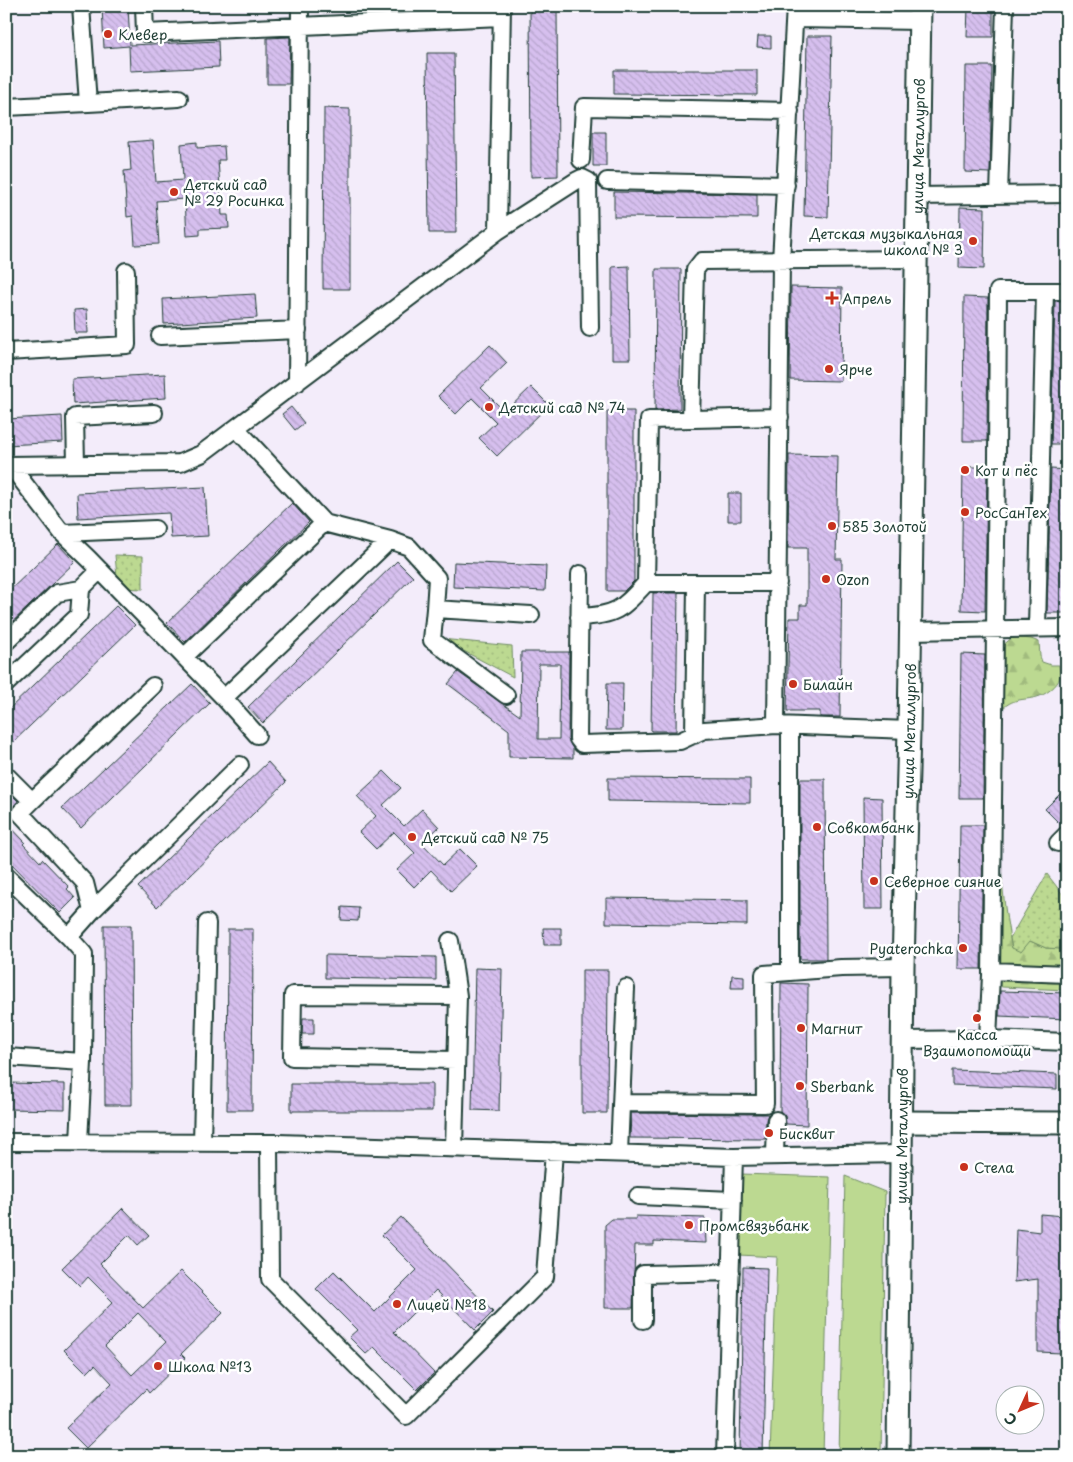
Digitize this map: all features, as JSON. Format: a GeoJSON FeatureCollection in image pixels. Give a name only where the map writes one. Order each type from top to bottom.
{"type":"FeatureCollection","features":[{"type":"Feature","properties":{"kind":"main road","name":"улица Металлургов"},"geometry":{"type":"LineString","coordinates":[[898,1456],[920,14]]}},
{"type":"Feature","properties":{"kind":"main road"},"geometry":{"type":"LineString","coordinates":[[902,1122],[1067,1123]]}},
{"type":"Feature","properties":{"kind":"street"},"geometry":{"type":"LineString","coordinates":[[82,6],[88,103]]}},
{"type":"Feature","properties":{"kind":"street"},"geometry":{"type":"LineString","coordinates":[[144,6],[145,33],[300,27],[501,12],[498,231]]}},
{"type":"Feature","properties":{"kind":"street"},"geometry":{"type":"LineString","coordinates":[[297,383],[300,6]]}},
{"type":"Feature","properties":{"kind":"street"},"geometry":{"type":"LineString","coordinates":[[999,195],[1005,6]]}},
{"type":"Feature","properties":{"kind":"street"},"geometry":{"type":"LineString","coordinates":[[790,972],[778,583],[782,260],[795,12],[920,14]]}},
{"type":"Feature","properties":{"kind":"street"},"geometry":{"type":"LineString","coordinates":[[6,107],[179,98]]}},
{"type":"Feature","properties":{"kind":"street"},"geometry":{"type":"LineString","coordinates":[[581,160],[584,107],[790,111]]}},
{"type":"Feature","properties":{"kind":"street"},"geometry":{"type":"LineString","coordinates":[[8,465],[180,463],[202,454],[498,231],[582,178],[588,181],[590,328]]}},
{"type":"Feature","properties":{"kind":"street"},"geometry":{"type":"LineString","coordinates":[[607,182],[786,186]]}},
{"type":"Feature","properties":{"kind":"street"},"geometry":{"type":"LineString","coordinates":[[918,196],[1067,194]]}},
{"type":"Feature","properties":{"kind":"street"},"geometry":{"type":"LineString","coordinates":[[691,419],[695,270],[702,261],[916,259]]}},
{"type":"Feature","properties":{"kind":"street"},"geometry":{"type":"LineString","coordinates":[[6,352],[126,345],[126,272]]}},
{"type":"Feature","properties":{"kind":"street"},"geometry":{"type":"LineString","coordinates":[[988,1039],[991,971],[998,291],[1067,291]]}},
{"type":"Feature","properties":{"kind":"street"},"geometry":{"type":"LineString","coordinates":[[1037,628],[1045,291]]}},
{"type":"Feature","properties":{"kind":"street"},"geometry":{"type":"LineString","coordinates":[[160,336],[298,330]]}},
{"type":"Feature","properties":{"kind":"street"},"geometry":{"type":"LineString","coordinates":[[76,464],[75,417],[154,413]]}},
{"type":"Feature","properties":{"kind":"street"},"geometry":{"type":"LineString","coordinates":[[579,616],[598,616],[613,613],[625,605],[646,583],[649,420],[780,417]]}},
{"type":"Feature","properties":{"kind":"street"},"geometry":{"type":"LineString","coordinates":[[236,428],[324,523],[410,547],[437,578],[432,640],[506,695]]}},
{"type":"Feature","properties":{"kind":"street"},"geometry":{"type":"LineString","coordinates":[[8,465],[62,533],[224,698],[257,735]]}},
{"type":"Feature","properties":{"kind":"street"},"geometry":{"type":"LineString","coordinates":[[184,657],[324,523]]}},
{"type":"Feature","properties":{"kind":"street"},"geometry":{"type":"LineString","coordinates":[[62,533],[156,529]]}},
{"type":"Feature","properties":{"kind":"street"},"geometry":{"type":"LineString","coordinates":[[224,698],[390,540]]}},
{"type":"Feature","properties":{"kind":"street"},"geometry":{"type":"LineString","coordinates":[[6,642],[57,593],[81,589],[100,570]]}},
{"type":"Feature","properties":{"kind":"street"},"geometry":{"type":"LineString","coordinates":[[580,574],[578,739],[582,744],[680,740],[704,730],[783,726],[910,730]]}},
{"type":"Feature","properties":{"kind":"street"},"geometry":{"type":"LineString","coordinates":[[646,583],[778,583]]}},
{"type":"Feature","properties":{"kind":"street"},"geometry":{"type":"LineString","coordinates":[[694,735],[696,583]]}},
{"type":"Feature","properties":{"kind":"street"},"geometry":{"type":"LineString","coordinates":[[6,684],[79,615],[81,589]]}},
{"type":"Feature","properties":{"kind":"street"},"geometry":{"type":"LineString","coordinates":[[436,609],[531,614]]}},
{"type":"Feature","properties":{"kind":"street"},"geometry":{"type":"LineString","coordinates":[[911,631],[1067,628]]}},
{"type":"Feature","properties":{"kind":"street"},"geometry":{"type":"LineString","coordinates":[[92,911],[85,883],[20,812],[153,686]]}},
{"type":"Feature","properties":{"kind":"street"},"geometry":{"type":"LineString","coordinates":[[69,937],[92,911],[240,765]]}},
{"type":"Feature","properties":{"kind":"street"},"geometry":{"type":"LineString","coordinates":[[6,775],[32,801]]}},
{"type":"Feature","properties":{"kind":"street"},"geometry":{"type":"LineString","coordinates":[[6,876],[84,954],[83,1062],[79,1142]]}},
{"type":"Feature","properties":{"kind":"street"},"geometry":{"type":"LineString","coordinates":[[202,1143],[207,923]]}},
{"type":"Feature","properties":{"kind":"street"},"geometry":{"type":"LineString","coordinates":[[450,941],[458,996],[454,1148]]}},
{"type":"Feature","properties":{"kind":"street"},"geometry":{"type":"LineString","coordinates":[[775,1156],[764,974],[841,968],[904,968]]}},
{"type":"Feature","properties":{"kind":"street"},"geometry":{"type":"LineString","coordinates":[[991,971],[1067,974]]}},
{"type":"Feature","properties":{"kind":"street"},"geometry":{"type":"LineString","coordinates":[[619,1154],[626,988]]}},
{"type":"Feature","properties":{"kind":"street"},"geometry":{"type":"LineString","coordinates":[[456,1060],[292,1057],[293,995],[458,996]]}},
{"type":"Feature","properties":{"kind":"street"},"geometry":{"type":"LineString","coordinates":[[903,1040],[988,1039],[1067,1042]]}},
{"type":"Feature","properties":{"kind":"street"},"geometry":{"type":"LineString","coordinates":[[6,1057],[83,1062]]}},
{"type":"Feature","properties":{"kind":"street"},"geometry":{"type":"LineString","coordinates":[[621,1103],[772,1113]]}},
{"type":"Feature","properties":{"kind":"street"},"geometry":{"type":"LineString","coordinates":[[6,1142],[269,1143],[734,1157],[902,1154]]}},
{"type":"Feature","properties":{"kind":"street"},"geometry":{"type":"LineString","coordinates":[[269,1143],[270,1280],[406,1416],[546,1277],[554,1151]]}},
{"type":"Feature","properties":{"kind":"street"},"geometry":{"type":"LineString","coordinates":[[725,1456],[734,1157]]}},
{"type":"Feature","properties":{"kind":"street"},"geometry":{"type":"LineString","coordinates":[[638,1196],[733,1200]]}},
{"type":"Feature","properties":{"kind":"street"},"geometry":{"type":"LineString","coordinates":[[642,1320],[643,1274],[731,1272]]}},
{"type":"Feature","properties":{"kind":"green space"},"geometry":{"type":"Polygon","coordinates":[[[115,555],[143,556],[143,589],[118,588],[115,555]]]}},
{"type":"Feature","properties":{"kind":"green space"},"geometry":{"type":"Polygon","coordinates":[[[1013,637],[1039,642],[1042,662],[1059,665],[1060,676],[1051,690],[1037,697],[1013,701],[1000,711],[999,800],[1001,860],[1007,919],[1012,948],[1030,941],[1046,948],[1067,949],[1067,990],[1002,987],[990,980],[1002,646],[1013,637]]]}},
{"type":"Feature","properties":{"kind":"green space"},"geometry":{"type":"Polygon","coordinates":[[[441,639],[512,646],[513,677],[441,639]]]}},
{"type":"Feature","properties":{"kind":"green space"},"geometry":{"type":"Polygon","coordinates":[[[1047,874],[1067,900],[1067,943],[1060,949],[1046,948],[1030,941],[1021,952],[1012,948],[1010,938],[1047,874]]]}},
{"type":"Feature","properties":{"kind":"green space"},"geometry":{"type":"Polygon","coordinates":[[[741,1174],[830,1177],[823,1456],[770,1456],[777,1257],[739,1255],[741,1174]]]}},
{"type":"Feature","properties":{"kind":"green space"},"geometry":{"type":"Polygon","coordinates":[[[845,1176],[885,1192],[881,1456],[839,1456],[845,1176]]]}},
{"type":"Feature","properties":{"kind":"building"},"geometry":{"type":"Polygon","coordinates":[[[102,6],[128,6],[130,45],[218,41],[219,67],[130,71],[129,46],[104,48],[102,6]]]}},
{"type":"Feature","properties":{"kind":"building"},"geometry":{"type":"Polygon","coordinates":[[[530,6],[557,6],[558,176],[531,177],[530,6]]]}},
{"type":"Feature","properties":{"kind":"building"},"geometry":{"type":"Polygon","coordinates":[[[968,6],[993,6],[993,37],[967,37],[968,6]]]}},
{"type":"Feature","properties":{"kind":"building"},"geometry":{"type":"Polygon","coordinates":[[[758,36],[771,36],[771,48],[757,47],[758,36]]]}},
{"type":"Feature","properties":{"kind":"building"},"geometry":{"type":"Polygon","coordinates":[[[807,36],[832,36],[828,217],[804,216],[807,36]]]}},
{"type":"Feature","properties":{"kind":"building"},"geometry":{"type":"Polygon","coordinates":[[[290,37],[289,84],[267,84],[267,38],[290,37]]]}},
{"type":"Feature","properties":{"kind":"building"},"geometry":{"type":"Polygon","coordinates":[[[427,53],[454,53],[456,233],[429,233],[427,53]]]}},
{"type":"Feature","properties":{"kind":"building"},"geometry":{"type":"Polygon","coordinates":[[[966,66],[992,66],[990,173],[965,172],[966,66]]]}},
{"type":"Feature","properties":{"kind":"building"},"geometry":{"type":"Polygon","coordinates":[[[614,70],[757,70],[757,95],[614,94],[614,70]]]}},
{"type":"Feature","properties":{"kind":"building"},"geometry":{"type":"Polygon","coordinates":[[[324,108],[350,109],[350,289],[323,289],[324,108]]]}},
{"type":"Feature","properties":{"kind":"building"},"geometry":{"type":"Polygon","coordinates":[[[593,132],[606,132],[606,166],[593,166],[593,132]]]}},
{"type":"Feature","properties":{"kind":"building"},"geometry":{"type":"Polygon","coordinates":[[[153,140],[156,182],[183,180],[181,144],[197,142],[197,148],[224,146],[225,160],[218,160],[222,215],[228,215],[229,228],[200,229],[200,235],[187,236],[185,199],[156,201],[159,244],[135,245],[133,216],[127,217],[124,171],[131,170],[129,142],[153,140]]]}},
{"type":"Feature","properties":{"kind":"building"},"geometry":{"type":"Polygon","coordinates":[[[614,192],[757,194],[757,218],[614,217],[614,192]]]}},
{"type":"Feature","properties":{"kind":"building"},"geometry":{"type":"Polygon","coordinates":[[[960,207],[985,208],[984,269],[959,268],[960,207]]]}},
{"type":"Feature","properties":{"kind":"building"},"geometry":{"type":"Polygon","coordinates":[[[629,266],[630,359],[612,359],[612,267],[629,266]]]}},
{"type":"Feature","properties":{"kind":"building"},"geometry":{"type":"Polygon","coordinates":[[[656,269],[681,269],[680,409],[655,410],[656,269]]]}},
{"type":"Feature","properties":{"kind":"building"},"geometry":{"type":"Polygon","coordinates":[[[791,287],[842,288],[841,381],[790,380],[791,287]]]}},
{"type":"Feature","properties":{"kind":"building"},"geometry":{"type":"Polygon","coordinates":[[[255,294],[257,318],[164,324],[163,299],[255,294]]]}},
{"type":"Feature","properties":{"kind":"building"},"geometry":{"type":"Polygon","coordinates":[[[964,297],[988,298],[987,441],[963,441],[964,297]]]}},
{"type":"Feature","properties":{"kind":"building"},"geometry":{"type":"Polygon","coordinates":[[[1055,301],[1067,301],[1067,444],[1051,444],[1055,301]]]}},
{"type":"Feature","properties":{"kind":"building"},"geometry":{"type":"Polygon","coordinates":[[[87,309],[88,333],[75,333],[74,310],[87,309]]]}},
{"type":"Feature","properties":{"kind":"building"},"geometry":{"type":"Polygon","coordinates":[[[490,345],[507,363],[481,388],[505,412],[531,387],[549,405],[497,456],[479,438],[496,422],[472,398],[456,414],[438,396],[490,345]]]}},
{"type":"Feature","properties":{"kind":"building"},"geometry":{"type":"Polygon","coordinates":[[[165,374],[166,398],[73,404],[72,379],[165,374]]]}},
{"type":"Feature","properties":{"kind":"building"},"geometry":{"type":"Polygon","coordinates":[[[291,407],[304,423],[295,430],[282,414],[291,407]]]}},
{"type":"Feature","properties":{"kind":"building"},"geometry":{"type":"Polygon","coordinates":[[[607,411],[634,411],[634,581],[624,591],[607,591],[607,411]]]}},
{"type":"Feature","properties":{"kind":"building"},"geometry":{"type":"Polygon","coordinates":[[[62,416],[63,442],[6,445],[6,419],[62,416]]]}},
{"type":"Feature","properties":{"kind":"building"},"geometry":{"type":"Polygon","coordinates":[[[789,455],[838,456],[836,559],[842,559],[840,717],[820,717],[820,711],[787,711],[789,618],[800,618],[800,605],[807,605],[807,548],[788,548],[789,455]]]}},
{"type":"Feature","properties":{"kind":"building"},"geometry":{"type":"Polygon","coordinates":[[[963,467],[987,467],[985,611],[961,610],[963,467]]]}},
{"type":"Feature","properties":{"kind":"building"},"geometry":{"type":"Polygon","coordinates":[[[1051,469],[1067,470],[1067,613],[1047,613],[1051,469]]]}},
{"type":"Feature","properties":{"kind":"building"},"geometry":{"type":"Polygon","coordinates":[[[205,487],[208,536],[171,538],[169,513],[78,518],[77,493],[205,487]]]}},
{"type":"Feature","properties":{"kind":"building"},"geometry":{"type":"Polygon","coordinates":[[[728,493],[741,493],[741,521],[728,521],[728,493]]]}},
{"type":"Feature","properties":{"kind":"building"},"geometry":{"type":"Polygon","coordinates":[[[292,503],[309,522],[185,642],[167,623],[292,503]]]}},
{"type":"Feature","properties":{"kind":"building"},"geometry":{"type":"Polygon","coordinates":[[[58,544],[75,562],[6,628],[6,594],[58,544]]]}},
{"type":"Feature","properties":{"kind":"building"},"geometry":{"type":"Polygon","coordinates":[[[397,561],[413,577],[263,723],[248,707],[397,561]]]}},
{"type":"Feature","properties":{"kind":"building"},"geometry":{"type":"Polygon","coordinates":[[[454,562],[546,566],[545,591],[453,587],[454,562]]]}},
{"type":"Feature","properties":{"kind":"building"},"geometry":{"type":"Polygon","coordinates":[[[653,593],[678,593],[676,731],[651,731],[653,593]]]}},
{"type":"Feature","properties":{"kind":"building"},"geometry":{"type":"Polygon","coordinates":[[[116,606],[135,625],[6,749],[6,712],[116,606]]]}},
{"type":"Feature","properties":{"kind":"building"},"geometry":{"type":"Polygon","coordinates":[[[521,652],[569,652],[568,739],[573,749],[573,758],[509,757],[509,730],[448,684],[458,672],[520,716],[521,652]],[[539,664],[538,739],[559,739],[560,664],[539,664]]]}},
{"type":"Feature","properties":{"kind":"building"},"geometry":{"type":"Polygon","coordinates":[[[961,654],[985,655],[983,798],[959,798],[961,654]]]}},
{"type":"Feature","properties":{"kind":"building"},"geometry":{"type":"Polygon","coordinates":[[[607,683],[623,683],[622,730],[606,730],[607,683]]]}},
{"type":"Feature","properties":{"kind":"building"},"geometry":{"type":"Polygon","coordinates":[[[192,684],[210,703],[81,828],[62,808],[192,684]]]}},
{"type":"Feature","properties":{"kind":"building"},"geometry":{"type":"Polygon","coordinates":[[[268,762],[286,782],[157,907],[138,887],[268,762]]]}},
{"type":"Feature","properties":{"kind":"building"},"geometry":{"type":"Polygon","coordinates":[[[384,771],[401,788],[383,805],[404,826],[422,809],[439,827],[422,843],[443,865],[460,849],[477,866],[451,891],[431,870],[414,887],[397,870],[415,853],[394,832],[376,849],[359,832],[376,816],[357,796],[384,771]]]}},
{"type":"Feature","properties":{"kind":"building"},"geometry":{"type":"Polygon","coordinates":[[[608,778],[750,779],[750,803],[608,801],[608,778]]]}},
{"type":"Feature","properties":{"kind":"building"},"geometry":{"type":"Polygon","coordinates":[[[800,779],[825,779],[826,959],[800,959],[800,779]]]}},
{"type":"Feature","properties":{"kind":"building"},"geometry":{"type":"Polygon","coordinates":[[[1067,787],[1067,824],[1062,826],[1045,809],[1067,787]]]}},
{"type":"Feature","properties":{"kind":"building"},"geometry":{"type":"Polygon","coordinates":[[[9,792],[18,801],[6,817],[6,795],[9,792]]]}},
{"type":"Feature","properties":{"kind":"building"},"geometry":{"type":"Polygon","coordinates":[[[863,797],[882,798],[883,909],[864,909],[863,797]]]}},
{"type":"Feature","properties":{"kind":"building"},"geometry":{"type":"Polygon","coordinates":[[[6,822],[25,842],[23,844],[40,862],[42,859],[69,887],[67,889],[75,898],[60,913],[6,858],[6,822]]]}},
{"type":"Feature","properties":{"kind":"building"},"geometry":{"type":"Polygon","coordinates":[[[960,825],[983,825],[981,969],[958,969],[960,825]]]}},
{"type":"Feature","properties":{"kind":"building"},"geometry":{"type":"Polygon","coordinates":[[[606,898],[747,900],[747,925],[606,923],[606,898]]]}},
{"type":"Feature","properties":{"kind":"building"},"geometry":{"type":"Polygon","coordinates":[[[342,907],[359,908],[358,921],[341,920],[342,907]]]}},
{"type":"Feature","properties":{"kind":"building"},"geometry":{"type":"Polygon","coordinates":[[[104,925],[131,925],[132,1105],[105,1105],[104,925]]]}},
{"type":"Feature","properties":{"kind":"building"},"geometry":{"type":"Polygon","coordinates":[[[543,928],[561,928],[561,945],[544,945],[543,928]]]}},
{"type":"Feature","properties":{"kind":"building"},"geometry":{"type":"Polygon","coordinates":[[[228,929],[253,929],[252,1110],[227,1110],[228,929]]]}},
{"type":"Feature","properties":{"kind":"building"},"geometry":{"type":"Polygon","coordinates":[[[325,955],[436,957],[436,980],[325,978],[325,955]]]}},
{"type":"Feature","properties":{"kind":"building"},"geometry":{"type":"Polygon","coordinates":[[[475,968],[502,969],[499,1111],[472,1110],[475,968]]]}},
{"type":"Feature","properties":{"kind":"building"},"geometry":{"type":"Polygon","coordinates":[[[582,970],[608,970],[607,1113],[582,1113],[582,970]]]}},
{"type":"Feature","properties":{"kind":"building"},"geometry":{"type":"Polygon","coordinates":[[[732,975],[744,976],[744,988],[731,988],[732,975]]]}},
{"type":"Feature","properties":{"kind":"building"},"geometry":{"type":"Polygon","coordinates":[[[781,983],[808,984],[807,1125],[786,1124],[785,1116],[780,1111],[781,983]]]}},
{"type":"Feature","properties":{"kind":"building"},"geometry":{"type":"Polygon","coordinates":[[[1000,991],[1067,993],[1067,1019],[999,1016],[1000,991]]]}},
{"type":"Feature","properties":{"kind":"building"},"geometry":{"type":"Polygon","coordinates":[[[303,1018],[314,1018],[314,1034],[302,1034],[303,1018]]]}},
{"type":"Feature","properties":{"kind":"building"},"geometry":{"type":"Polygon","coordinates":[[[952,1070],[1057,1074],[1057,1089],[952,1085],[952,1070]]]}},
{"type":"Feature","properties":{"kind":"building"},"geometry":{"type":"Polygon","coordinates":[[[6,1083],[65,1084],[65,1110],[6,1109],[6,1083]]]}},
{"type":"Feature","properties":{"kind":"building"},"geometry":{"type":"Polygon","coordinates":[[[291,1084],[432,1084],[432,1111],[291,1111],[291,1084]]]}},
{"type":"Feature","properties":{"kind":"building"},"geometry":{"type":"Polygon","coordinates":[[[631,1113],[768,1114],[765,1139],[630,1138],[631,1113]]]}},
{"type":"Feature","properties":{"kind":"building"},"geometry":{"type":"Polygon","coordinates":[[[123,1208],[149,1235],[138,1245],[129,1235],[100,1264],[143,1308],[181,1271],[223,1313],[181,1354],[185,1358],[149,1393],[146,1389],[86,1448],[66,1428],[112,1383],[95,1365],[87,1373],[64,1350],[113,1302],[88,1277],[80,1286],[62,1268],[123,1208]],[[138,1313],[105,1346],[132,1375],[166,1342],[138,1313]]]}},
{"type":"Feature","properties":{"kind":"building"},"geometry":{"type":"Polygon","coordinates":[[[1040,1214],[1064,1216],[1065,1226],[1067,1226],[1067,1346],[1062,1346],[1062,1353],[1038,1352],[1038,1279],[1014,1282],[1016,1229],[1040,1232],[1040,1214]]]}},
{"type":"Feature","properties":{"kind":"building"},"geometry":{"type":"Polygon","coordinates":[[[636,1216],[705,1218],[706,1243],[654,1241],[654,1245],[635,1245],[633,1308],[605,1308],[605,1225],[612,1219],[636,1219],[636,1216]]]}},
{"type":"Feature","properties":{"kind":"building"},"geometry":{"type":"Polygon","coordinates":[[[401,1217],[493,1312],[475,1330],[436,1290],[394,1332],[434,1373],[417,1390],[374,1347],[366,1354],[349,1337],[357,1330],[316,1289],[334,1271],[375,1312],[417,1270],[382,1235],[401,1217]]]}},
{"type":"Feature","properties":{"kind":"building"},"geometry":{"type":"Polygon","coordinates":[[[743,1267],[767,1268],[763,1456],[740,1456],[743,1267]]]}},
{"type":"Feature","properties":{"kind":"place","name":"Клевер"},"geometry":{"type":"Point","coordinates":[108,34]}},
{"type":"Feature","properties":{"kind":"place","name":"Детский сад № 29 Росинка"},"geometry":{"type":"Point","coordinates":[174,192]}},
{"type":"Feature","properties":{"kind":"place","name":"Детская музыкальная школа № 3"},"geometry":{"type":"Point","coordinates":[973,241]}},
{"type":"Feature","properties":{"kind":"place","name":"Апрель"},"geometry":{"type":"Point","coordinates":[832,298]}},
{"type":"Feature","properties":{"kind":"place","name":"Ярче"},"geometry":{"type":"Point","coordinates":[829,369]}},
{"type":"Feature","properties":{"kind":"place","name":"Детский сад № 74"},"geometry":{"type":"Point","coordinates":[489,407]}},
{"type":"Feature","properties":{"kind":"place","name":"Кот и пёс"},"geometry":{"type":"Point","coordinates":[965,470]}},
{"type":"Feature","properties":{"kind":"place","name":"РосСанТех"},"geometry":{"type":"Point","coordinates":[965,512]}},
{"type":"Feature","properties":{"kind":"place","name":"585 Золотой"},"geometry":{"type":"Point","coordinates":[832,526]}},
{"type":"Feature","properties":{"kind":"place","name":"Ozon"},"geometry":{"type":"Point","coordinates":[826,579]}},
{"type":"Feature","properties":{"kind":"place","name":"Билайн"},"geometry":{"type":"Point","coordinates":[793,684]}},
{"type":"Feature","properties":{"kind":"place","name":"Совкомбанк"},"geometry":{"type":"Point","coordinates":[817,827]}},
{"type":"Feature","properties":{"kind":"place","name":"Детский сад № 75"},"geometry":{"type":"Point","coordinates":[412,837]}},
{"type":"Feature","properties":{"kind":"place","name":"Северное сияние"},"geometry":{"type":"Point","coordinates":[874,881]}},
{"type":"Feature","properties":{"kind":"place","name":"Pyaterochka"},"geometry":{"type":"Point","coordinates":[963,948]}},
{"type":"Feature","properties":{"kind":"place","name":"Касса Взаимопомощи"},"geometry":{"type":"Point","coordinates":[977,1018]}},
{"type":"Feature","properties":{"kind":"place","name":"Магнит"},"geometry":{"type":"Point","coordinates":[801,1028]}},
{"type":"Feature","properties":{"kind":"place","name":"Sberbank"},"geometry":{"type":"Point","coordinates":[800,1086]}},
{"type":"Feature","properties":{"kind":"place","name":"Бисквит"},"geometry":{"type":"Point","coordinates":[769,1133]}},
{"type":"Feature","properties":{"kind":"place","name":"Стела"},"geometry":{"type":"Point","coordinates":[964,1167]}},
{"type":"Feature","properties":{"kind":"place","name":"Промсвязьбанк"},"geometry":{"type":"Point","coordinates":[689,1225]}},
{"type":"Feature","properties":{"kind":"place","name":"Лицей №18"},"geometry":{"type":"Point","coordinates":[397,1304]}},
{"type":"Feature","properties":{"kind":"place","name":"Школа №13"},"geometry":{"type":"Point","coordinates":[158,1366]}}]}
